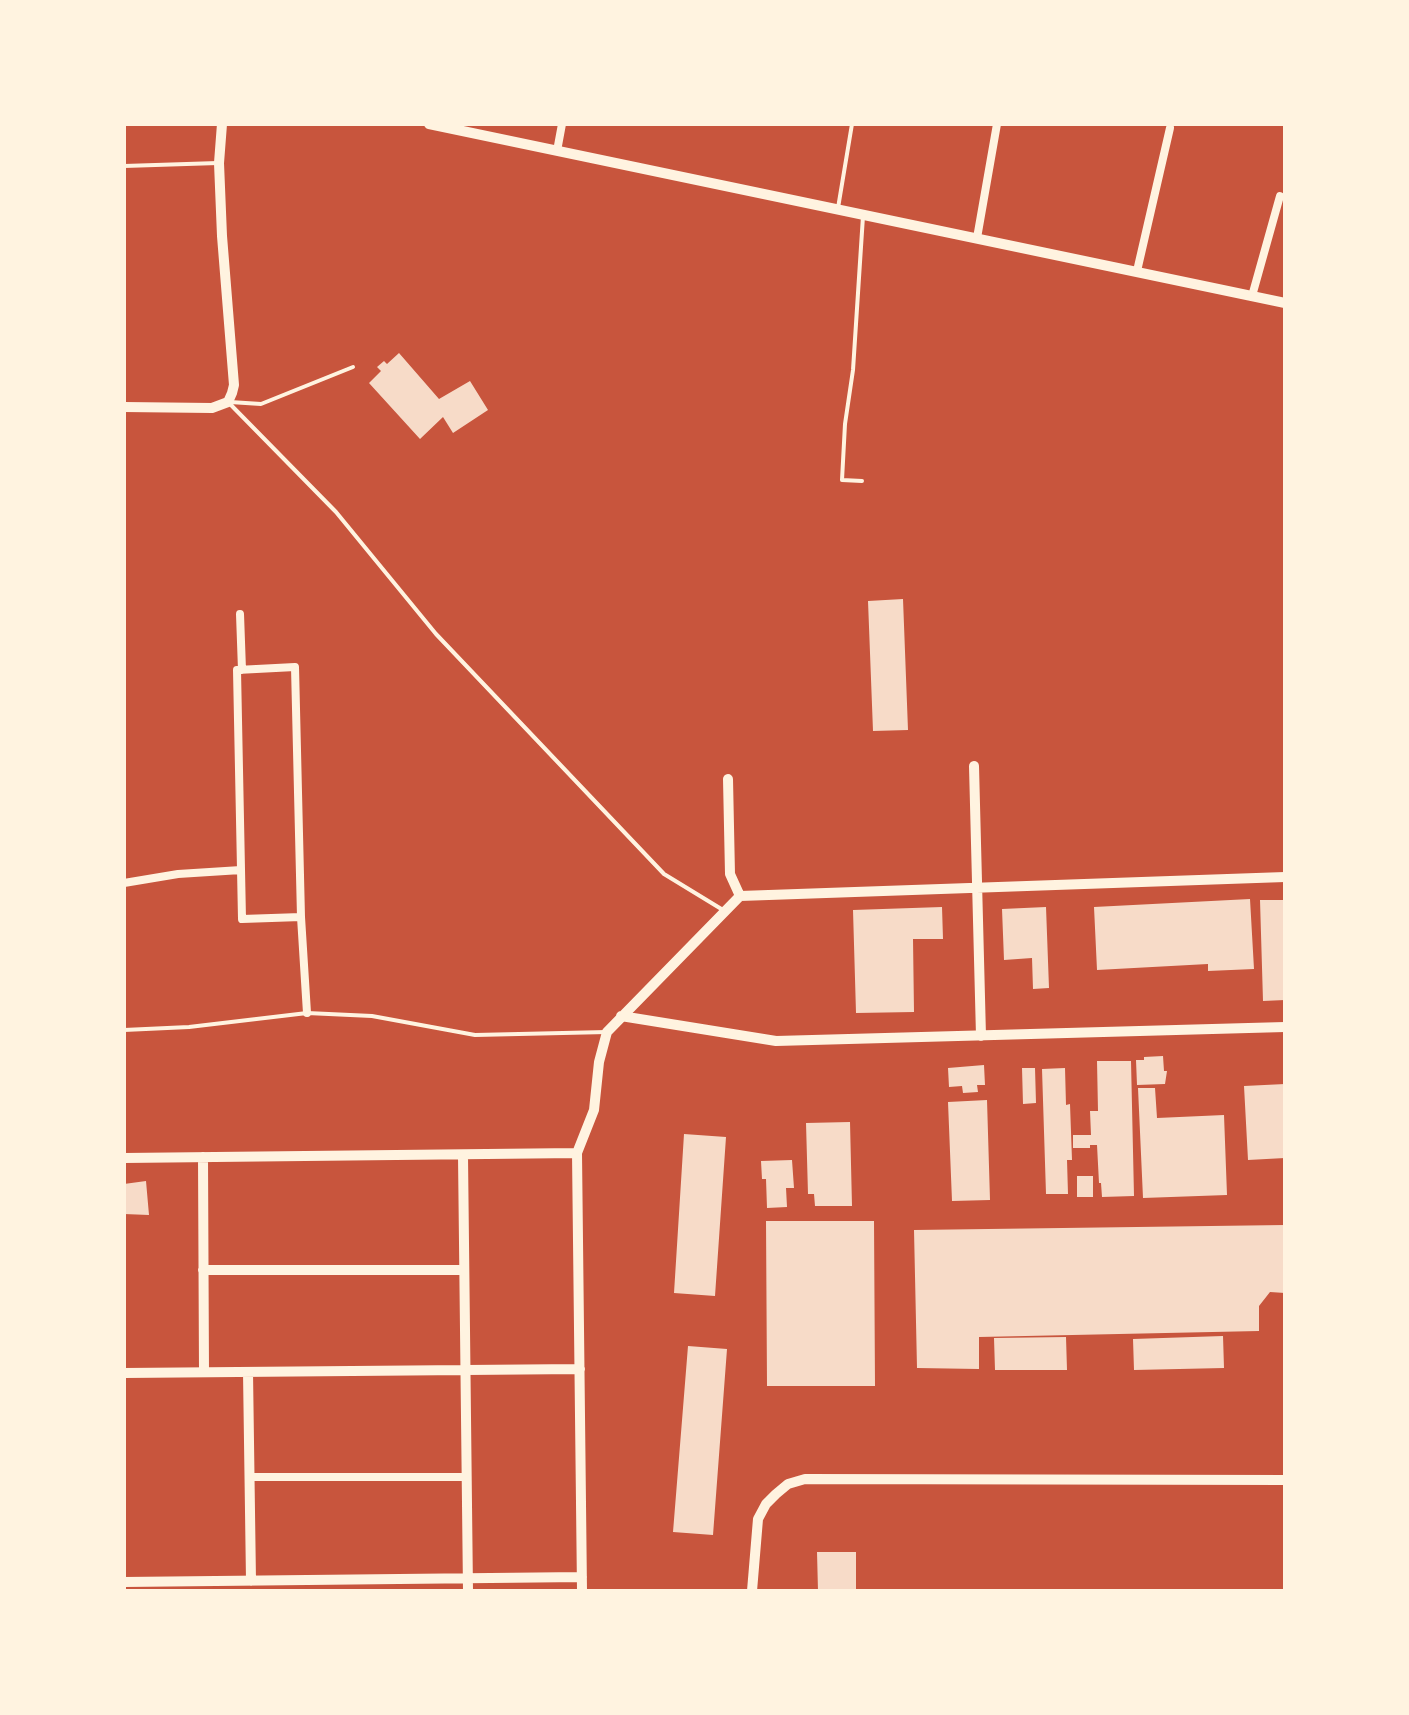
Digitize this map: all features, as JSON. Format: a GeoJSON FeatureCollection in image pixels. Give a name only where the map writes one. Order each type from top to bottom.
{"type":"FeatureCollection","features":[{"type":"Feature","properties":{"kind":"street"},"geometry":{"type":"LineString","coordinates":[[124,407],[212,408],[228,402],[234,385],[219,163],[222,124]]}},
{"type":"Feature","properties":{"kind":"street"},"geometry":{"type":"LineString","coordinates":[[429,124],[477,130],[557,151],[1285,303]]}},
{"type":"Feature","properties":{"kind":"street"},"geometry":{"type":"LineString","coordinates":[[557,151],[562,124]]}},
{"type":"Feature","properties":{"kind":"street"},"geometry":{"type":"LineString","coordinates":[[977,238],[997,124]]}},
{"type":"Feature","properties":{"kind":"street"},"geometry":{"type":"LineString","coordinates":[[1137,271],[1170,128]]}},
{"type":"Feature","properties":{"kind":"street"},"geometry":{"type":"LineString","coordinates":[[1252,296],[1280,196]]}},
{"type":"Feature","properties":{"kind":"street"},"geometry":{"type":"LineString","coordinates":[[240,614],[242,670]]}},
{"type":"Feature","properties":{"kind":"street"},"geometry":{"type":"LineString","coordinates":[[301,917],[242,919],[237,670],[295,667],[301,917],[307,1013]]}},
{"type":"Feature","properties":{"kind":"street"},"geometry":{"type":"LineString","coordinates":[[974,766],[981,1036]]}},
{"type":"Feature","properties":{"kind":"street"},"geometry":{"type":"LineString","coordinates":[[728,779],[730,874],[740,896]]}},
{"type":"Feature","properties":{"kind":"street"},"geometry":{"type":"LineString","coordinates":[[124,883],[178,874],[241,870]]}},
{"type":"Feature","properties":{"kind":"street"},"geometry":{"type":"LineString","coordinates":[[582,1591],[577,1153],[594,1110],[599,1062],[607,1032],[723,910],[740,896],[1285,877]]}},
{"type":"Feature","properties":{"kind":"street"},"geometry":{"type":"LineString","coordinates":[[621,1016],[776,1041],[1285,1027]]}},
{"type":"Feature","properties":{"kind":"street"},"geometry":{"type":"LineString","coordinates":[[124,1158],[577,1153]]}},
{"type":"Feature","properties":{"kind":"street"},"geometry":{"type":"LineString","coordinates":[[463,1156],[468,1591]]}},
{"type":"Feature","properties":{"kind":"street"},"geometry":{"type":"LineString","coordinates":[[203,1157],[204,1372]]}},
{"type":"Feature","properties":{"kind":"street"},"geometry":{"type":"LineString","coordinates":[[203,1270],[464,1270]]}},
{"type":"Feature","properties":{"kind":"street"},"geometry":{"type":"LineString","coordinates":[[124,1373],[580,1369]]}},
{"type":"Feature","properties":{"kind":"street"},"geometry":{"type":"LineString","coordinates":[[248,1372],[251,1581]]}},
{"type":"Feature","properties":{"kind":"street"},"geometry":{"type":"LineString","coordinates":[[250,1477],[467,1477]]}},
{"type":"Feature","properties":{"kind":"street"},"geometry":{"type":"LineString","coordinates":[[752,1591],[758,1519],[776,1494],[788,1484],[805,1479],[1285,1480]]}},
{"type":"Feature","properties":{"kind":"street"},"geometry":{"type":"LineString","coordinates":[[124,1582],[208,1586],[251,1581],[582,1577]]}},
{"type":"Feature","properties":{"kind":"lane"},"geometry":{"type":"LineString","coordinates":[[838,208],[852,124]]}},
{"type":"Feature","properties":{"kind":"lane"},"geometry":{"type":"LineString","coordinates":[[124,166],[219,163]]}},
{"type":"Feature","properties":{"kind":"lane"},"geometry":{"type":"LineString","coordinates":[[862,481],[842,480],[863,213]]}},
{"type":"Feature","properties":{"kind":"lane"},"geometry":{"type":"LineString","coordinates":[[228,402],[261,404],[353,367]]}},
{"type":"Feature","properties":{"kind":"lane"},"geometry":{"type":"LineString","coordinates":[[228,402],[336,512],[436,634],[664,874],[723,910]]}},
{"type":"Feature","properties":{"kind":"lane"},"geometry":{"type":"LineString","coordinates":[[124,1030],[189,1027],[307,1013],[372,1016],[475,1035],[607,1032]]}},
{"type":"Feature","properties":{"kind":"building"},"geometry":{"type":"Polygon","coordinates":[[[399,353],[439,399],[470,381],[488,410],[453,433],[443,417],[420,439],[369,383],[381,371],[377,367],[384,361],[387,364],[399,353]]]}},
{"type":"Feature","properties":{"kind":"building"},"geometry":{"type":"Polygon","coordinates":[[[903,599],[908,730],[873,731],[868,601],[903,599]]]}},
{"type":"Feature","properties":{"kind":"building"},"geometry":{"type":"Polygon","coordinates":[[[1250,899],[1254,969],[1208,971],[1208,964],[1097,970],[1094,907],[1250,899]]]}},
{"type":"Feature","properties":{"kind":"building"},"geometry":{"type":"Polygon","coordinates":[[[1260,900],[1285,900],[1285,1000],[1263,1001],[1260,900]]]}},
{"type":"Feature","properties":{"kind":"building"},"geometry":{"type":"Polygon","coordinates":[[[942,907],[943,939],[913,939],[914,1012],[856,1013],[853,910],[942,907]]]}},
{"type":"Feature","properties":{"kind":"building"},"geometry":{"type":"Polygon","coordinates":[[[1046,907],[1049,988],[1033,989],[1032,958],[1004,960],[1002,909],[1046,907]]]}},
{"type":"Feature","properties":{"kind":"building"},"geometry":{"type":"Polygon","coordinates":[[[1163,1056],[1164,1071],[1167,1071],[1165,1084],[1137,1085],[1136,1060],[1163,1056]]]}},
{"type":"Feature","properties":{"kind":"building"},"geometry":{"type":"Polygon","coordinates":[[[1097,1061],[1131,1061],[1134,1196],[1102,1197],[1097,1145],[1073,1148],[1073,1135],[1091,1135],[1090,1111],[1098,1111],[1097,1061]]]}},
{"type":"Feature","properties":{"kind":"building"},"geometry":{"type":"Polygon","coordinates":[[[984,1065],[985,1085],[977,1085],[978,1092],[963,1093],[962,1086],[949,1087],[948,1068],[984,1065]]]}},
{"type":"Feature","properties":{"kind":"building"},"geometry":{"type":"Polygon","coordinates":[[[1022,1068],[1035,1068],[1036,1103],[1023,1104],[1022,1068]]]}},
{"type":"Feature","properties":{"kind":"building"},"geometry":{"type":"Polygon","coordinates":[[[1065,1068],[1072,1160],[1067,1160],[1068,1194],[1046,1194],[1042,1069],[1065,1068]]]}},
{"type":"Feature","properties":{"kind":"building"},"geometry":{"type":"Polygon","coordinates":[[[1285,1084],[1285,1158],[1248,1160],[1244,1086],[1285,1084]]]}},
{"type":"Feature","properties":{"kind":"building"},"geometry":{"type":"Polygon","coordinates":[[[1138,1088],[1155,1088],[1157,1118],[1224,1115],[1227,1195],[1143,1198],[1138,1088]]]}},
{"type":"Feature","properties":{"kind":"building"},"geometry":{"type":"Polygon","coordinates":[[[987,1100],[990,1200],[952,1201],[948,1102],[987,1100]]]}},
{"type":"Feature","properties":{"kind":"building"},"geometry":{"type":"Polygon","coordinates":[[[850,1122],[852,1206],[815,1206],[814,1194],[808,1194],[806,1123],[850,1122]]]}},
{"type":"Feature","properties":{"kind":"building"},"geometry":{"type":"Polygon","coordinates":[[[684,1134],[726,1137],[715,1296],[674,1293],[684,1134]]]}},
{"type":"Feature","properties":{"kind":"building"},"geometry":{"type":"Polygon","coordinates":[[[792,1160],[794,1188],[786,1188],[787,1207],[767,1208],[766,1179],[762,1179],[761,1161],[792,1160]]]}},
{"type":"Feature","properties":{"kind":"building"},"geometry":{"type":"Polygon","coordinates":[[[1077,1176],[1093,1176],[1093,1197],[1077,1197],[1077,1176]]]}},
{"type":"Feature","properties":{"kind":"building"},"geometry":{"type":"Polygon","coordinates":[[[146,1181],[149,1215],[124,1214],[124,1184],[146,1181]]]}},
{"type":"Feature","properties":{"kind":"building"},"geometry":{"type":"Polygon","coordinates":[[[766,1221],[874,1221],[875,1386],[767,1386],[766,1221]]]}},
{"type":"Feature","properties":{"kind":"building"},"geometry":{"type":"Polygon","coordinates":[[[1285,1225],[1285,1293],[1270,1292],[1259,1306],[1259,1331],[979,1337],[979,1369],[917,1368],[914,1230],[1285,1225]]]}},
{"type":"Feature","properties":{"kind":"building"},"geometry":{"type":"Polygon","coordinates":[[[1223,1336],[1224,1368],[1134,1370],[1133,1339],[1223,1336]]]}},
{"type":"Feature","properties":{"kind":"building"},"geometry":{"type":"Polygon","coordinates":[[[1066,1337],[1067,1370],[995,1370],[994,1338],[1066,1337]]]}},
{"type":"Feature","properties":{"kind":"building"},"geometry":{"type":"Polygon","coordinates":[[[688,1346],[727,1349],[713,1535],[673,1532],[688,1346]]]}},
{"type":"Feature","properties":{"kind":"building"},"geometry":{"type":"Polygon","coordinates":[[[817,1552],[856,1552],[856,1591],[818,1591],[817,1552]]]}}]}
